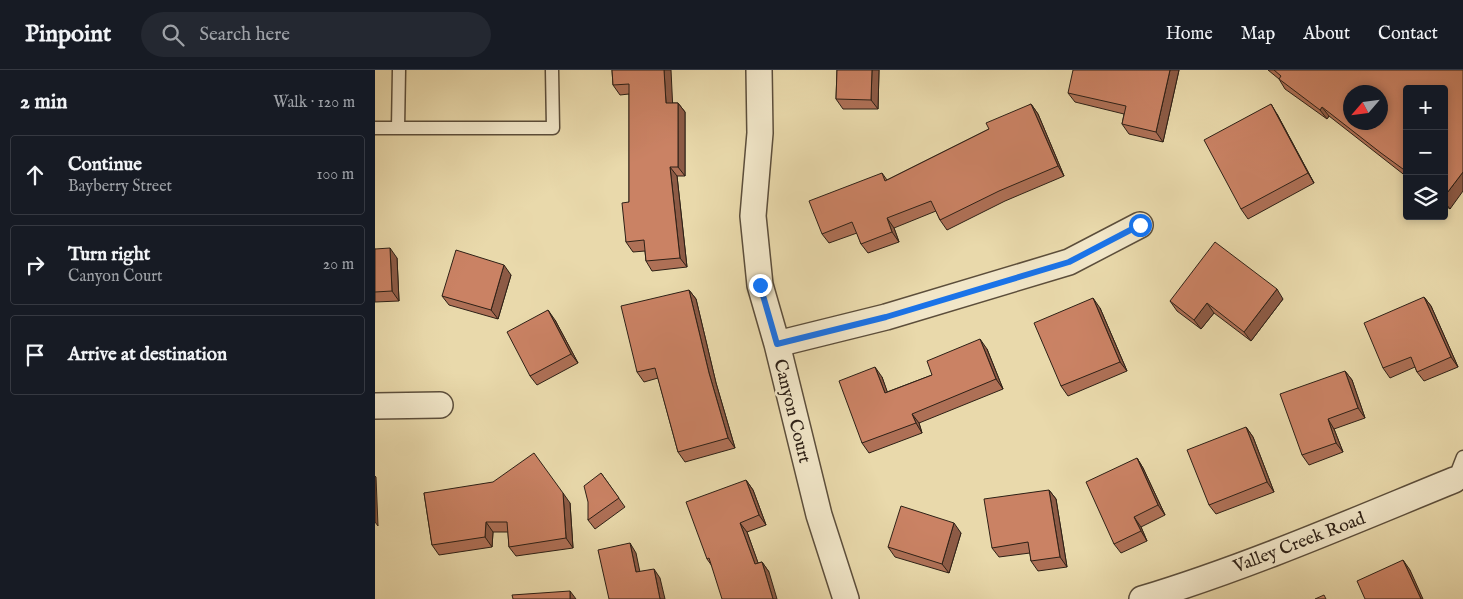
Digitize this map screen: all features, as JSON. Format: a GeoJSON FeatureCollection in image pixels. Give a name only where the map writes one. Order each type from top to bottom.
{"type":"FeatureCollection","features":[{"type":"Feature","properties":{"kind":"street","name":"Canyon Court"},"geometry":{"type":"LineString","coordinates":[[759,70],[760,133],[753,216],[760,285],[777,344],[819,515],[846,599]]}},
{"type":"Feature","properties":{"kind":"street"},"geometry":{"type":"LineString","coordinates":[[777,344],[886,317],[1069,262],[1140,225]]}},
{"type":"Feature","properties":{"kind":"street"},"geometry":{"type":"LineString","coordinates":[[375,406],[440,405]]}},
{"type":"Feature","properties":{"kind":"street","name":"Valley Creek Road"},"geometry":{"type":"LineString","coordinates":[[1142,599],[1295,545],[1454,480]]}},
{"type":"Feature","properties":{"kind":"lane"},"geometry":{"type":"LineString","coordinates":[[398,128],[399,70]]}},
{"type":"Feature","properties":{"kind":"lane"},"geometry":{"type":"LineString","coordinates":[[375,128],[553,128],[552,70]]}},
{"type":"Feature","properties":{"kind":"lane"},"geometry":{"type":"LineString","coordinates":[[1454,480],[1463,457]]}},
{"type":"Feature","properties":{"kind":"building"},"geometry":{"type":"Polygon","coordinates":[[[612,70],[664,70],[666,103],[678,103],[678,167],[670,167],[680,258],[646,261],[644,240],[626,242],[622,203],[629,202],[629,84],[613,85],[612,70]]]}},
{"type":"Feature","properties":{"kind":"building"},"geometry":{"type":"Polygon","coordinates":[[[837,70],[872,70],[871,100],[836,99],[837,70]]]}},
{"type":"Feature","properties":{"kind":"building"},"geometry":{"type":"Polygon","coordinates":[[[1073,70],[1170,70],[1156,132],[1122,124],[1126,106],[1068,93],[1073,70]]]}},
{"type":"Feature","properties":{"kind":"building"},"geometry":{"type":"Polygon","coordinates":[[[1274,70],[1463,70],[1463,172],[1448,192],[1448,85],[1403,85],[1403,169],[1352,130],[1388,130],[1388,85],[1343,85],[1343,123],[1322,107],[1320,110],[1279,79],[1281,76],[1274,70]]]}},
{"type":"Feature","properties":{"kind":"building"},"geometry":{"type":"Polygon","coordinates":[[[1031,104],[1058,166],[999,191],[940,220],[931,201],[887,218],[892,232],[861,244],[852,222],[822,234],[809,201],[882,173],[885,181],[989,129],[986,123],[1031,104]]]}},
{"type":"Feature","properties":{"kind":"building"},"geometry":{"type":"Polygon","coordinates":[[[1271,104],[1308,173],[1241,209],[1204,140],[1271,104]]]}},
{"type":"Feature","properties":{"kind":"building"},"geometry":{"type":"Polygon","coordinates":[[[1215,242],[1277,289],[1244,332],[1207,303],[1194,320],[1170,301],[1215,242]]]}},
{"type":"Feature","properties":{"kind":"building"},"geometry":{"type":"Polygon","coordinates":[[[390,248],[392,291],[375,292],[375,249],[390,248]]]}},
{"type":"Feature","properties":{"kind":"building"},"geometry":{"type":"Polygon","coordinates":[[[456,250],[504,265],[491,310],[442,296],[456,250]]]}},
{"type":"Feature","properties":{"kind":"building"},"geometry":{"type":"Polygon","coordinates":[[[689,290],[709,373],[728,438],[678,452],[655,368],[637,372],[621,306],[689,290]]]}},
{"type":"Feature","properties":{"kind":"building"},"geometry":{"type":"Polygon","coordinates":[[[1424,297],[1451,357],[1417,372],[1411,357],[1383,368],[1364,323],[1424,297]]]}},
{"type":"Feature","properties":{"kind":"building"},"geometry":{"type":"Polygon","coordinates":[[[1093,298],[1120,362],[1061,386],[1034,323],[1093,298]]]}},
{"type":"Feature","properties":{"kind":"building"},"geometry":{"type":"Polygon","coordinates":[[[548,310],[571,354],[530,376],[507,332],[548,310]]]}},
{"type":"Feature","properties":{"kind":"building"},"geometry":{"type":"Polygon","coordinates":[[[980,339],[996,379],[912,414],[916,423],[862,443],[839,381],[875,367],[885,393],[932,375],[927,361],[980,339]]]}},
{"type":"Feature","properties":{"kind":"building"},"geometry":{"type":"Polygon","coordinates":[[[1345,371],[1358,408],[1328,419],[1336,443],[1302,455],[1280,394],[1345,371]]]}},
{"type":"Feature","properties":{"kind":"building"},"geometry":{"type":"Polygon","coordinates":[[[1246,427],[1267,482],[1209,505],[1187,450],[1246,427]]]}},
{"type":"Feature","properties":{"kind":"building"},"geometry":{"type":"Polygon","coordinates":[[[534,453],[563,493],[566,538],[509,547],[507,522],[486,522],[485,537],[432,545],[424,493],[493,482],[534,453]]]}},
{"type":"Feature","properties":{"kind":"building"},"geometry":{"type":"Polygon","coordinates":[[[1137,458],[1158,505],[1134,517],[1141,531],[1114,544],[1086,482],[1137,458]]]}},
{"type":"Feature","properties":{"kind":"building"},"geometry":{"type":"Polygon","coordinates":[[[601,473],[619,498],[588,520],[588,502],[584,486],[601,473]]]}},
{"type":"Feature","properties":{"kind":"building"},"geometry":{"type":"Polygon","coordinates":[[[746,480],[759,515],[740,523],[755,564],[762,562],[773,599],[722,599],[709,558],[707,559],[686,502],[746,480]]]}},
{"type":"Feature","properties":{"kind":"building"},"geometry":{"type":"Polygon","coordinates":[[[1049,490],[1060,557],[1031,561],[1028,542],[992,548],[984,499],[1049,490]]]}},
{"type":"Feature","properties":{"kind":"building"},"geometry":{"type":"Polygon","coordinates":[[[901,506],[954,523],[942,564],[888,547],[901,506]]]}},
{"type":"Feature","properties":{"kind":"building"},"geometry":{"type":"Polygon","coordinates":[[[630,543],[636,572],[654,569],[660,599],[609,599],[598,550],[630,543]]]}},
{"type":"Feature","properties":{"kind":"building"},"geometry":{"type":"Polygon","coordinates":[[[1403,560],[1421,599],[1365,599],[1357,581],[1403,560]]]}},
{"type":"Feature","properties":{"kind":"building"},"geometry":{"type":"Polygon","coordinates":[[[570,591],[570,599],[513,599],[512,595],[570,591]]]}},
{"type":"Feature","properties":{"kind":"building"},"geometry":{"type":"Polygon","coordinates":[[[1324,595],[1326,599],[1315,599],[1324,595]]]}},
{"type":"Feature","properties":{"kind":"route"},"geometry":{"type":"LineString","coordinates":[[760,285],[777,344],[886,317],[1069,262],[1140,225]]}}]}
